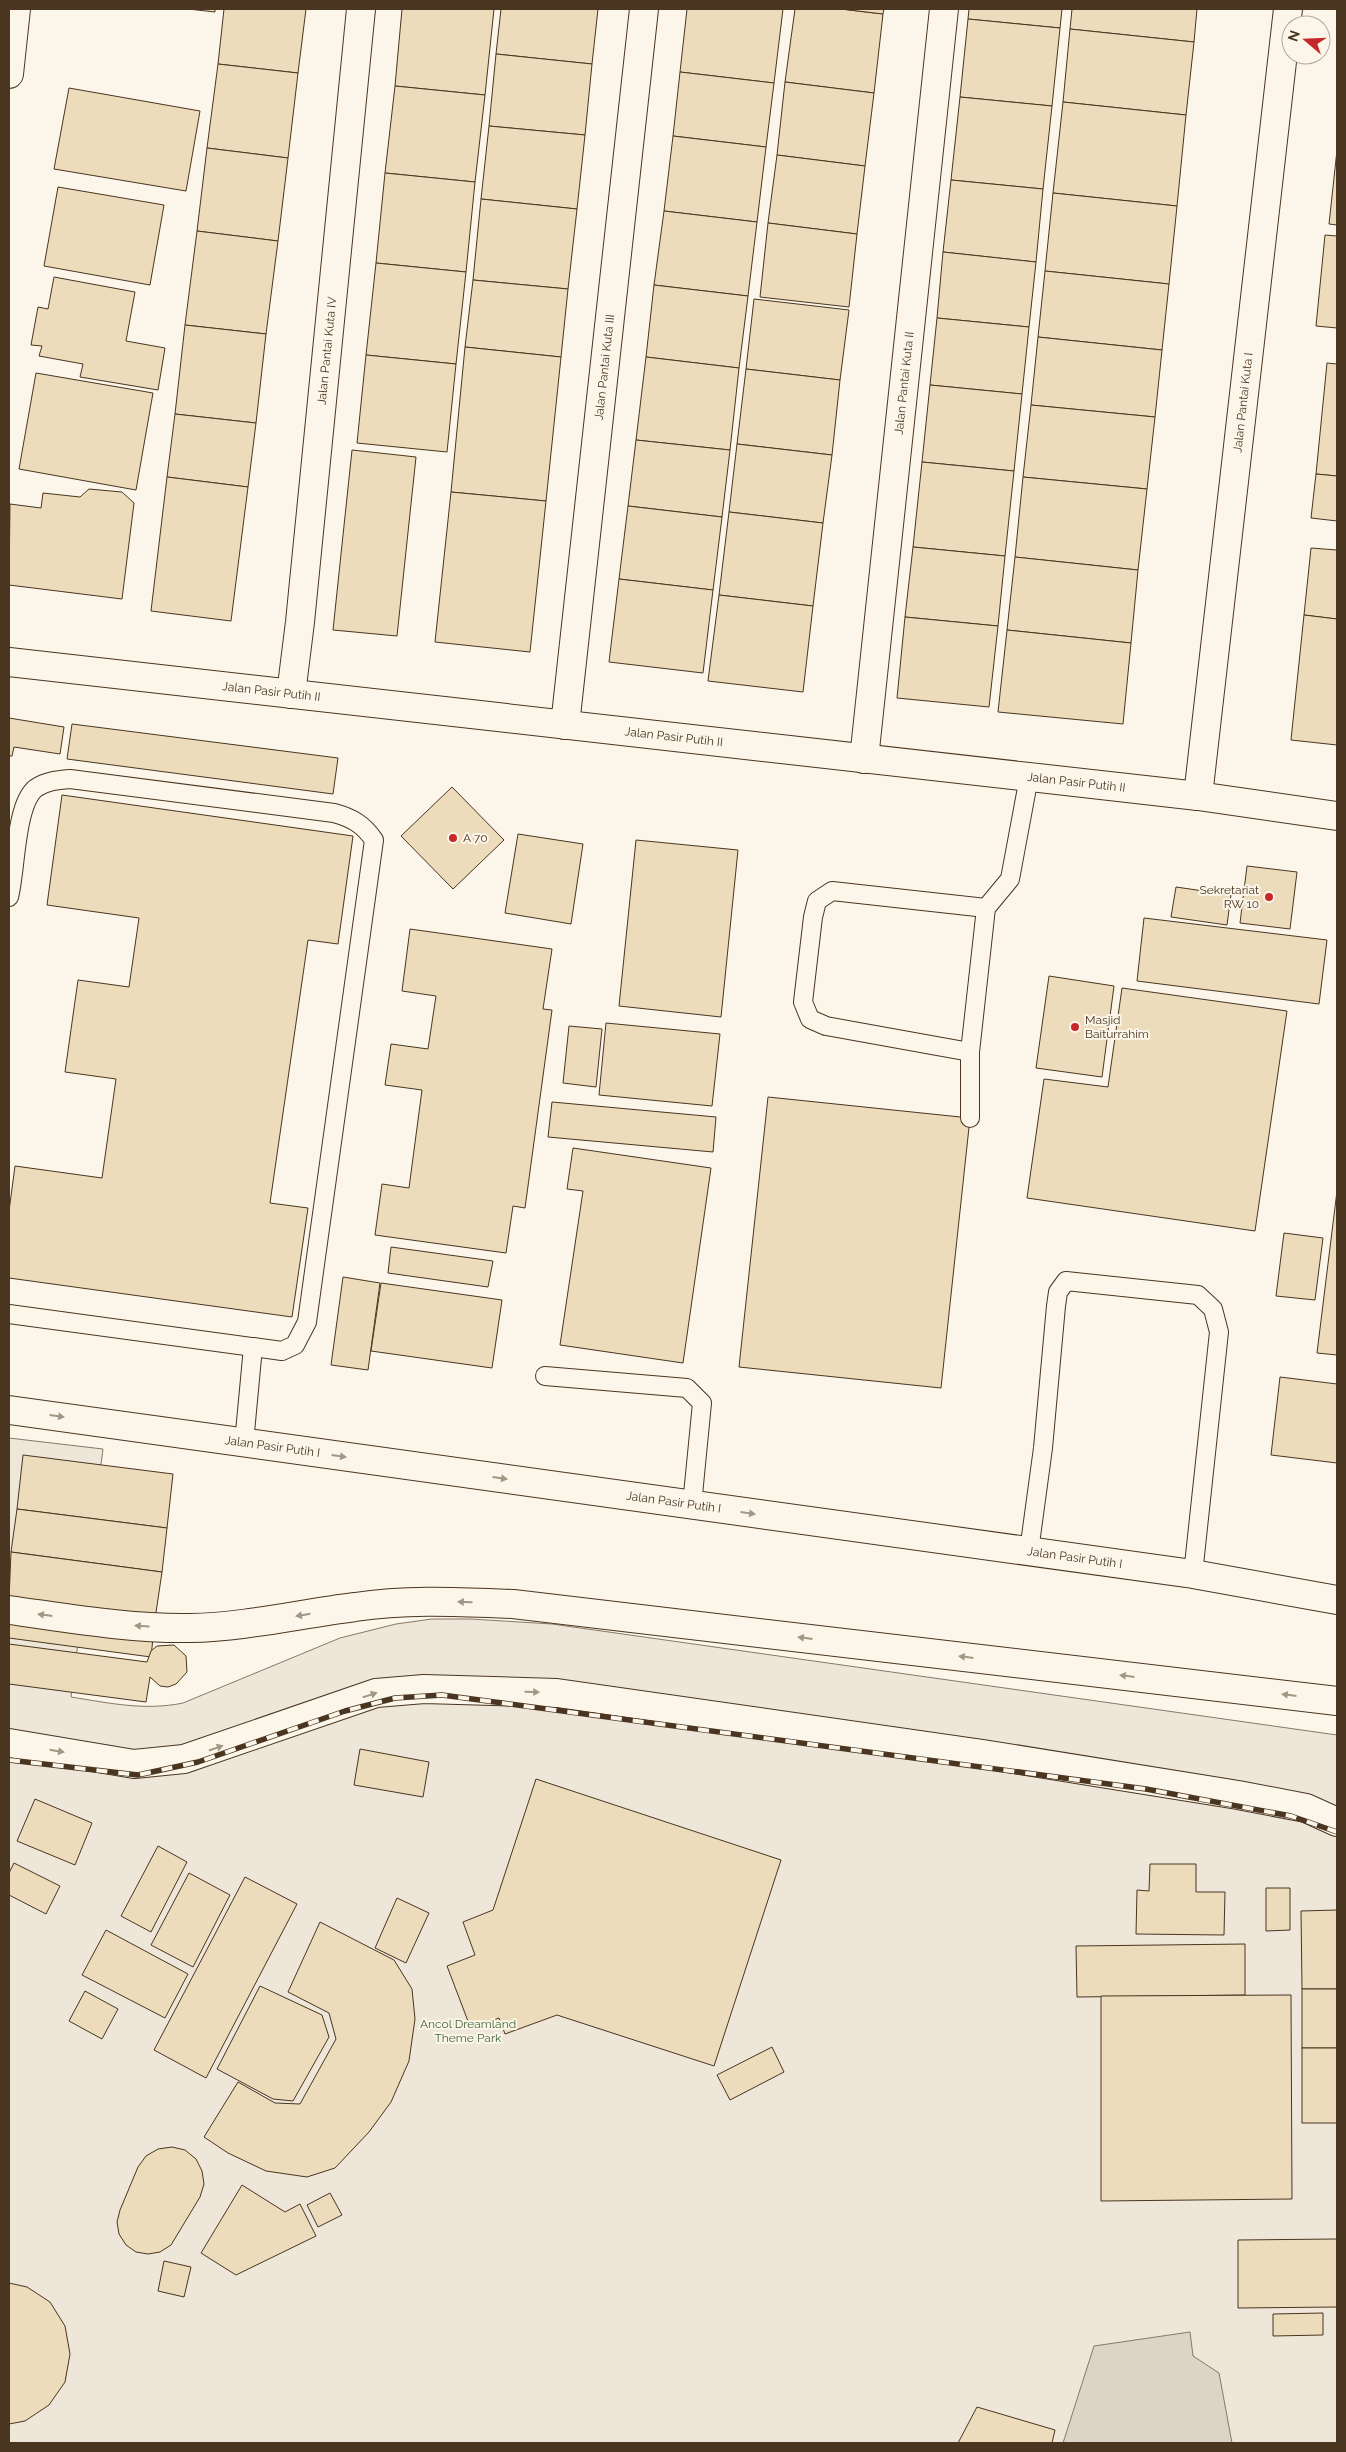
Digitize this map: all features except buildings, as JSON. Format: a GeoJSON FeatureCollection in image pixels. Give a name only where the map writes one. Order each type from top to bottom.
{"type":"FeatureCollection","features":[{"type":"Feature","properties":{"kind":"street"},"geometry":{"type":"LineString","coordinates":[[9,74],[16,9]]}},
{"type":"Feature","properties":{"kind":"street","name":"Jalan Pantai Kuta IV"},"geometry":{"type":"LineString","coordinates":[[291,694],[300,622],[361,9]]}},
{"type":"Feature","properties":{"kind":"street","name":"Jalan Pantai Kuta III"},"geometry":{"type":"LineString","coordinates":[[565,725],[644,9]]}},
{"type":"Feature","properties":{"kind":"street","name":"Jalan Pantai Kuta II"},"geometry":{"type":"LineString","coordinates":[[864,759],[944,9]]}},
{"type":"Feature","properties":{"kind":"street","name":"Jalan Pantai Kuta I"},"geometry":{"type":"LineString","coordinates":[[1198,796],[1288,9]]}},
{"type":"Feature","properties":{"kind":"street","name":"Jalan Pasir Putih II"},"geometry":{"type":"LineString","coordinates":[[9,662],[1198,796],[1337,816]]}},
{"type":"Feature","properties":{"kind":"street","name":"Jalan Pasir Putih I"},"geometry":{"type":"LineString","coordinates":[[9,1410],[1193,1574],[1337,1600]]}},
{"type":"Feature","properties":{"kind":"street"},"geometry":{"type":"LineString","coordinates":[[9,1610],[136,1626],[188,1628],[240,1626],[356,1606],[422,1600],[513,1604],[1337,1701]]}},
{"type":"Feature","properties":{"kind":"street"},"geometry":{"type":"LineString","coordinates":[[9,1743],[134,1764],[184,1759],[376,1693],[424,1689],[557,1693],[983,1754],[1238,1795],[1306,1808],[1337,1822]]}},
{"type":"Feature","properties":{"kind":"lane"},"geometry":{"type":"LineString","coordinates":[[970,1118],[970,1052],[986,908],[1010,879],[1029,777]]}},
{"type":"Feature","properties":{"kind":"lane"},"geometry":{"type":"LineString","coordinates":[[9,897],[24,806],[35,789],[51,781],[70,779],[334,813],[351,818],[365,827],[374,840],[307,1322],[295,1345],[282,1351],[9,1314]]}},
{"type":"Feature","properties":{"kind":"lane"},"geometry":{"type":"LineString","coordinates":[[970,1052],[826,1026],[810,1019],[803,1002],[813,917],[817,901],[832,891],[986,908]]}},
{"type":"Feature","properties":{"kind":"lane"},"geometry":{"type":"LineString","coordinates":[[1029,1551],[1043,1448],[1058,1292],[1066,1281],[1198,1295],[1213,1309],[1219,1332],[1193,1574]]}},
{"type":"Feature","properties":{"kind":"lane"},"geometry":{"type":"LineString","coordinates":[[244,1443],[253,1347]]}},
{"type":"Feature","properties":{"kind":"lane"},"geometry":{"type":"LineString","coordinates":[[545,1376],[687,1388],[695,1394],[702,1403],[692,1505]]}},
{"type":"Feature","properties":{"kind":"green space","name":"Ancol Dreamland Theme Park"},"geometry":{"type":"Polygon","coordinates":[[[9,1438],[103,1449],[71,1697],[113,1704],[141,1706],[183,1703],[340,1638],[396,1624],[432,1619],[471,1619],[552,1624],[1337,1735],[1337,2443],[9,2443],[9,1438]]]}},
{"type":"Feature","properties":{"kind":"shaded area"},"geometry":{"type":"Polygon","coordinates":[[[1190,2332],[1193,2356],[1219,2373],[1232,2443],[1063,2443],[1094,2346],[1190,2332]]]}},
{"type":"Feature","properties":{"kind":"railway"},"geometry":{"type":"LineString","coordinates":[[9,1760],[138,1775],[198,1762],[345,1711],[395,1698],[442,1695],[1146,1789],[1291,1816],[1337,1832]]}},
{"type":"Feature","properties":{"kind":"place","name":"A 70"},"geometry":{"type":"Point","coordinates":[453,838]}},
{"type":"Feature","properties":{"kind":"place","name":"Sekretariat RW 10"},"geometry":{"type":"Point","coordinates":[1269,897]}},
{"type":"Feature","properties":{"kind":"place","name":"Masjid Baiturrahim"},"geometry":{"type":"Point","coordinates":[1075,1027]}}]}
